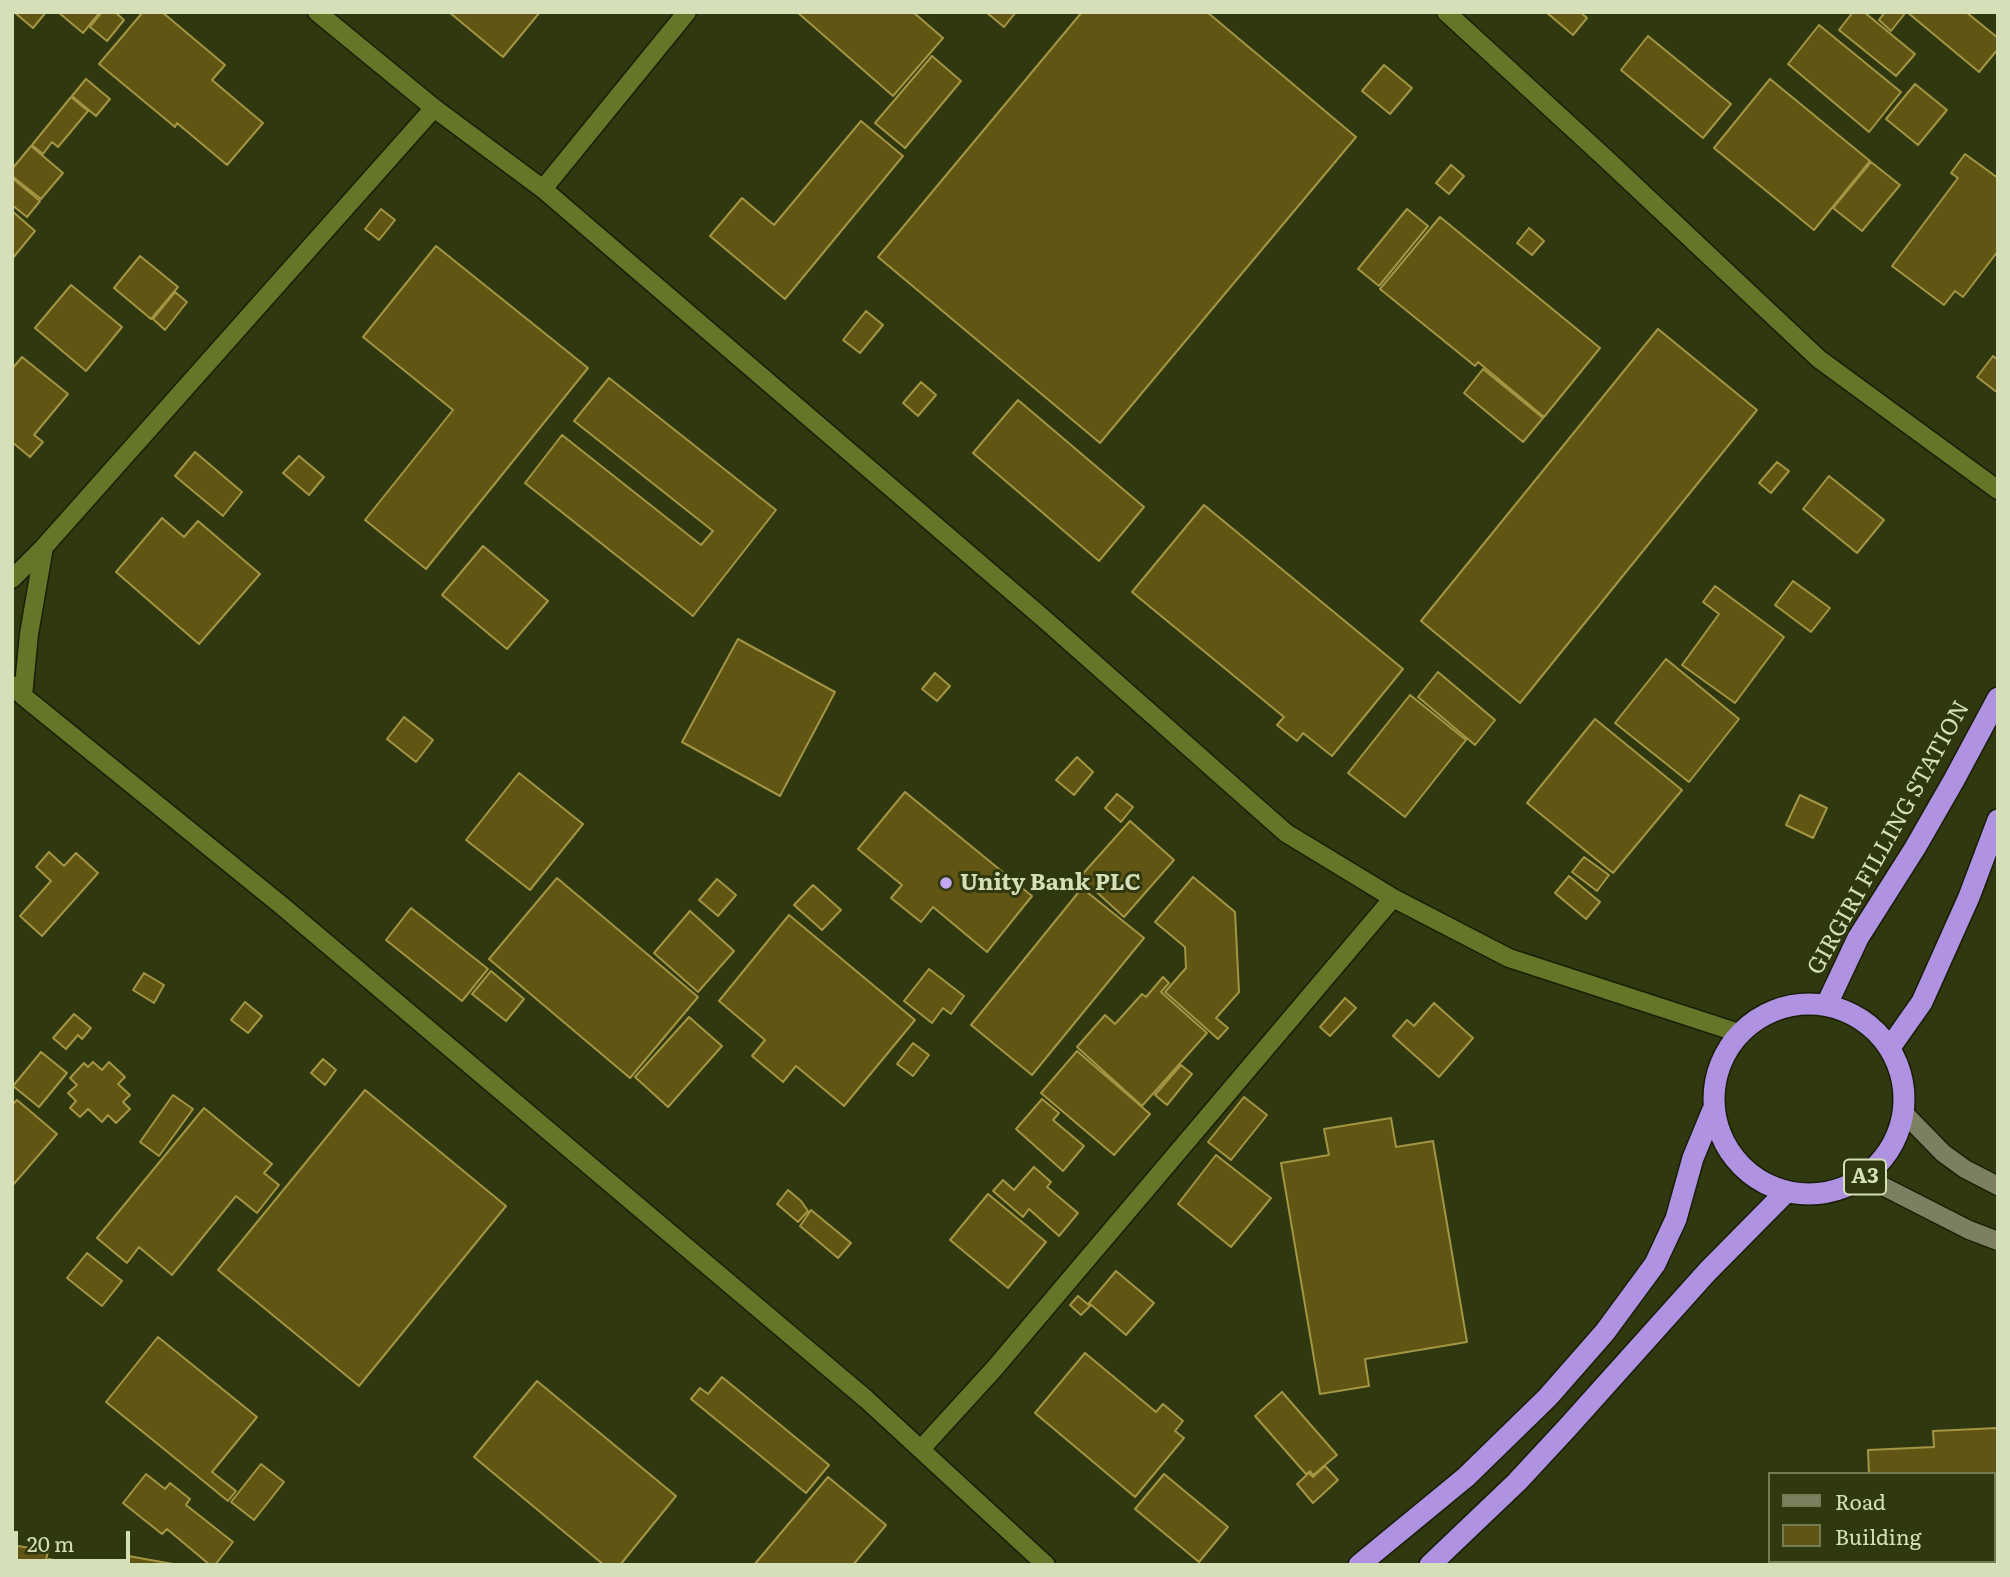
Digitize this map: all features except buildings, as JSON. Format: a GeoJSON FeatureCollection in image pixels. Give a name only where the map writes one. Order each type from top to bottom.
{"type":"FeatureCollection","features":[{"type":"Feature","properties":{"kind":"highway","name":"GIRGIRI FILLING STATION"},"geometry":{"type":"LineString","coordinates":[[1827,1004],[1858,938],[1955,780],[1998,698]]}},
{"type":"Feature","properties":{"kind":"highway"},"geometry":{"type":"LineString","coordinates":[[1891,1046],[1922,1002],[1959,921],[1998,820]]}},
{"type":"Feature","properties":{"kind":"highway","name":"A3"},"geometry":{"type":"LineString","coordinates":[[1359,1565],[1466,1477],[1548,1398],[1605,1332],[1655,1264],[1676,1219],[1693,1158],[1712,1112],[1715,1083],[1724,1056],[1742,1034],[1755,1023],[1789,1006],[1827,1004],[1863,1018],[1891,1046],[1904,1076],[1904,1113],[1890,1149],[1865,1177],[1842,1189],[1817,1195],[1786,1192],[1759,1182],[1737,1163],[1721,1139],[1712,1112]]}},
{"type":"Feature","properties":{"kind":"highway"},"geometry":{"type":"LineString","coordinates":[[1430,1565],[1517,1482],[1707,1272],[1786,1192]]}},
{"type":"Feature","properties":{"kind":"main road"},"geometry":{"type":"LineString","coordinates":[[1904,1113],[1943,1153],[1965,1169],[1998,1186]]}},
{"type":"Feature","properties":{"kind":"main road"},"geometry":{"type":"LineString","coordinates":[[1865,1177],[1969,1230],[1998,1241]]}},
{"type":"Feature","properties":{"kind":"street"},"geometry":{"type":"LineString","coordinates":[[317,12],[434,108],[543,189],[1043,618],[1286,833],[1392,898],[1509,958],[1742,1034]]}},
{"type":"Feature","properties":{"kind":"street"},"geometry":{"type":"LineString","coordinates":[[543,189],[687,12]]}},
{"type":"Feature","properties":{"kind":"street"},"geometry":{"type":"LineString","coordinates":[[1446,12],[1819,359],[1998,490]]}},
{"type":"Feature","properties":{"kind":"street"},"geometry":{"type":"LineString","coordinates":[[12,579],[44,547],[434,108]]}},
{"type":"Feature","properties":{"kind":"street"},"geometry":{"type":"LineString","coordinates":[[44,547],[18,691],[281,905],[866,1399],[1046,1565]]}},
{"type":"Feature","properties":{"kind":"street"},"geometry":{"type":"LineString","coordinates":[[920,1449],[994,1369],[1392,898]]}},
{"type":"Feature","properties":{"kind":"place","name":"Unity Bank PLC"},"geometry":{"type":"Point","coordinates":[946,883]}}]}
